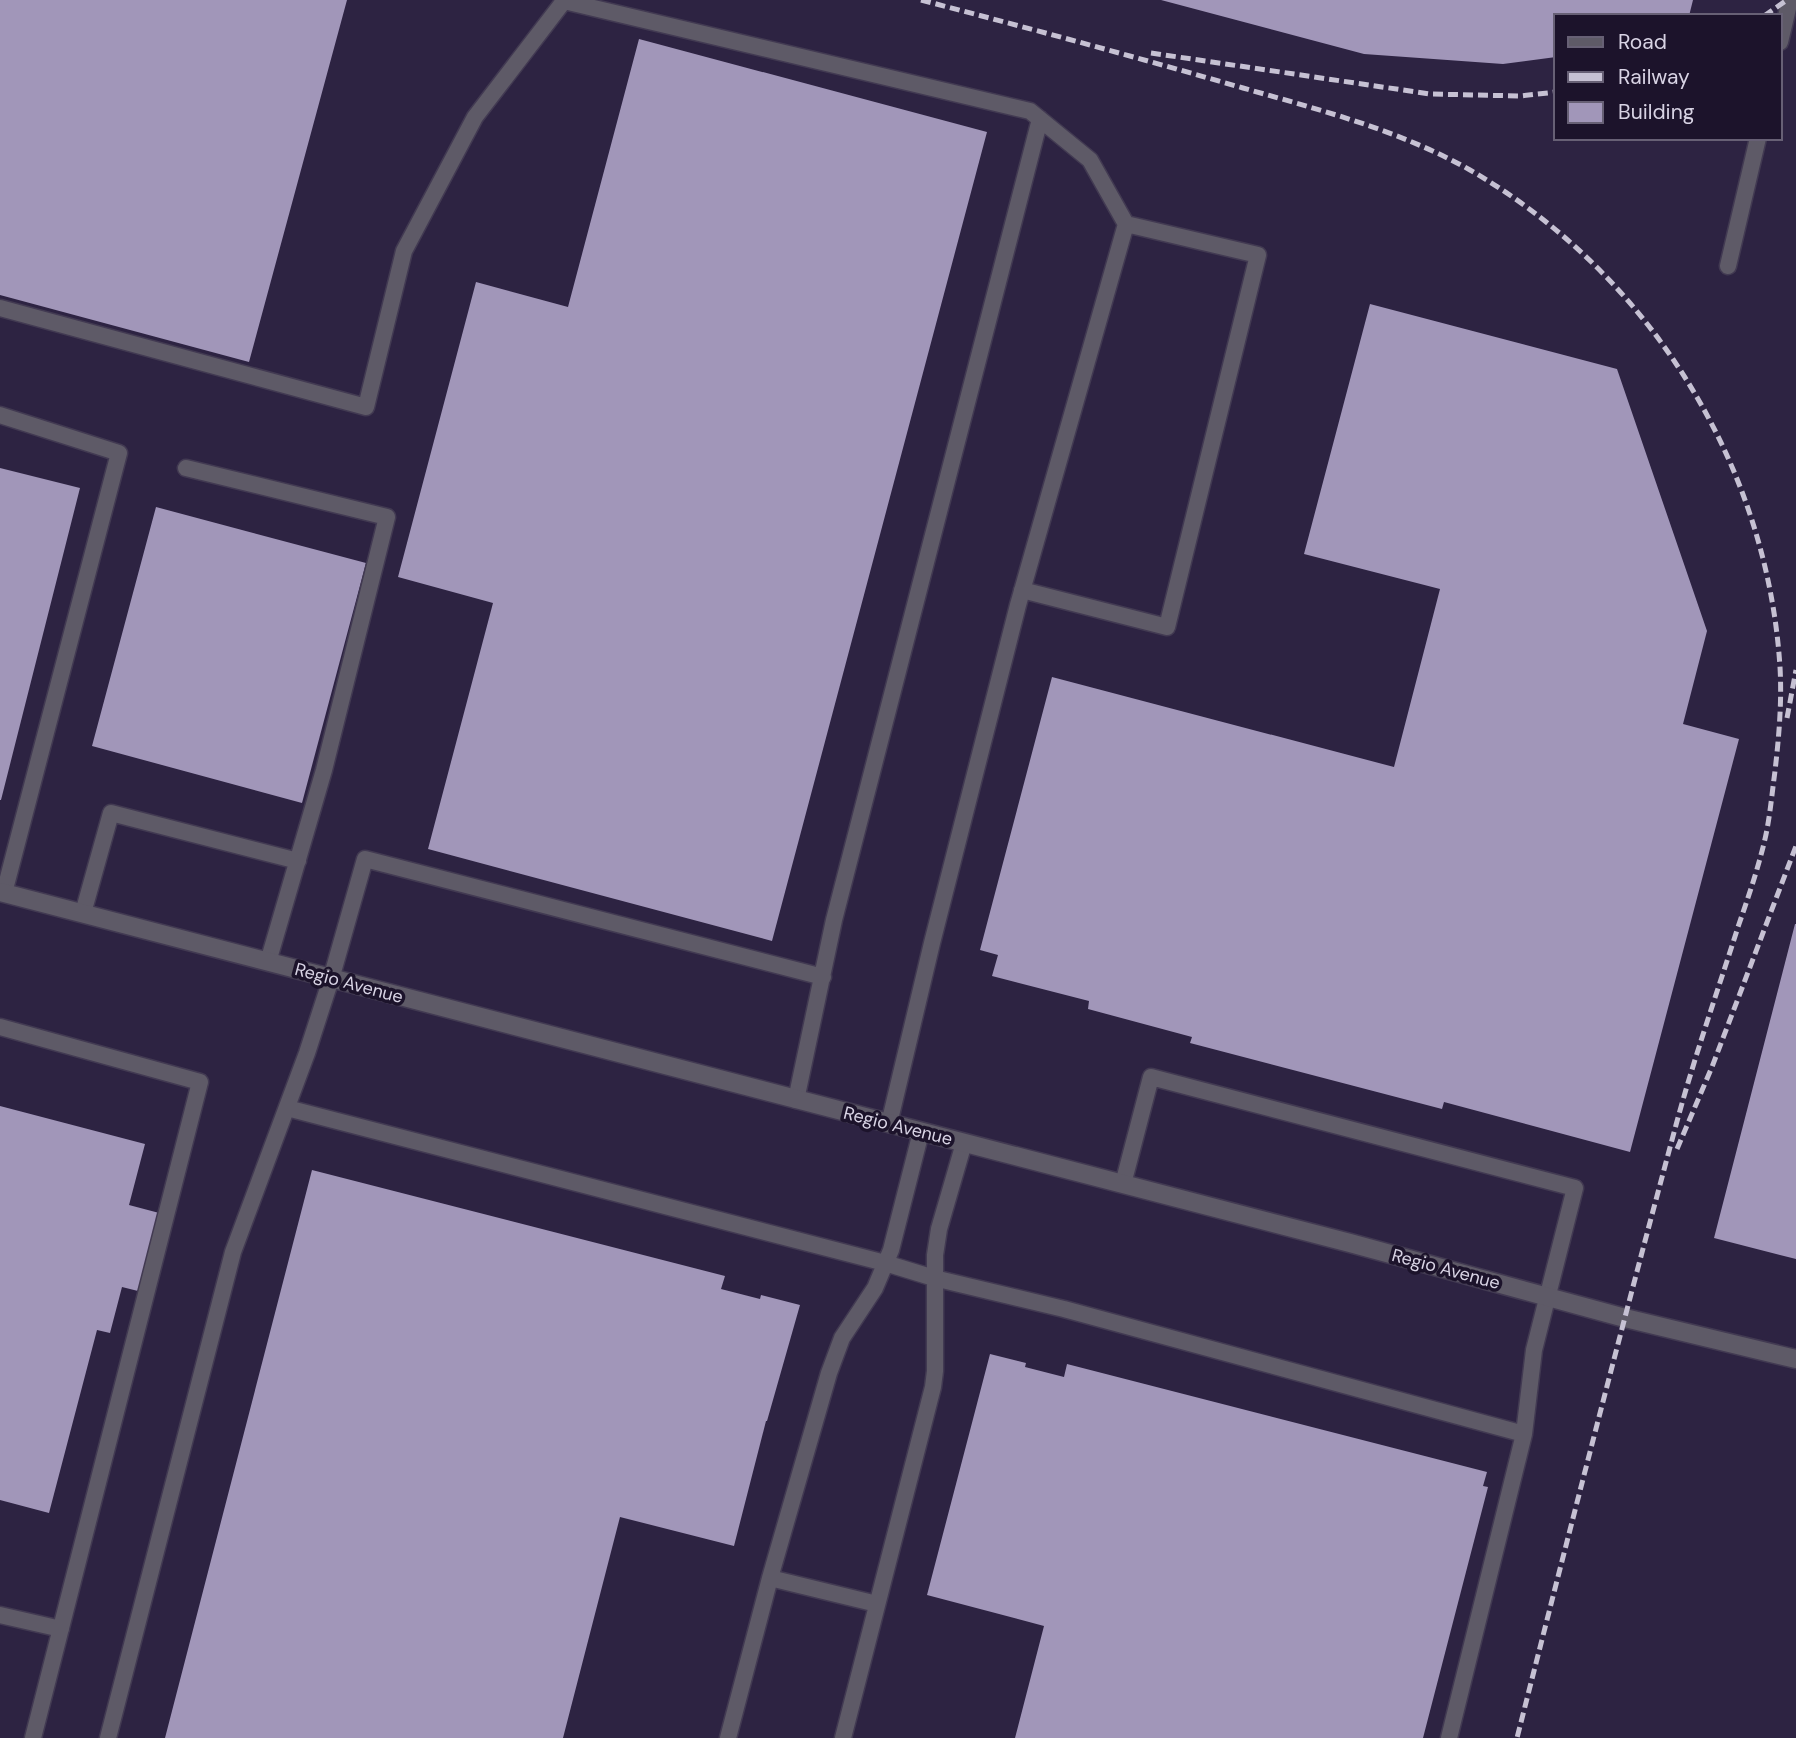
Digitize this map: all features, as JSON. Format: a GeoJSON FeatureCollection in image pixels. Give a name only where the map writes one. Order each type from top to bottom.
{"type":"FeatureCollection","features":[{"type":"Feature","properties":{"kind":"street","name":"Regio Avenue"},"geometry":{"type":"LineString","coordinates":[[2,892],[1123,1184],[1625,1318],[1796,1359]]}},
{"type":"Feature","properties":{"kind":"lane"},"geometry":{"type":"LineString","coordinates":[[1782,34],[1790,0]]}},
{"type":"Feature","properties":{"kind":"lane"},"geometry":{"type":"LineString","coordinates":[[0,308],[366,407],[404,251],[475,117],[564,1],[1030,111],[1090,160],[1126,224],[1022,590],[935,930],[889,1124]]}},
{"type":"Feature","properties":{"kind":"lane"},"geometry":{"type":"LineString","coordinates":[[796,1100],[834,920],[1040,119]]}},
{"type":"Feature","properties":{"kind":"lane"},"geometry":{"type":"LineString","coordinates":[[1728,267],[1758,140]]}},
{"type":"Feature","properties":{"kind":"lane"},"geometry":{"type":"LineString","coordinates":[[1022,590],[1167,627],[1258,255],[1126,224]]}},
{"type":"Feature","properties":{"kind":"lane"},"geometry":{"type":"LineString","coordinates":[[0,415],[119,453],[2,892]]}},
{"type":"Feature","properties":{"kind":"lane"},"geometry":{"type":"LineString","coordinates":[[186,468],[387,517],[324,770],[268,962]]}},
{"type":"Feature","properties":{"kind":"lane"},"geometry":{"type":"LineString","coordinates":[[83,913],[111,813],[298,860]]}},
{"type":"Feature","properties":{"kind":"lane"},"geometry":{"type":"LineString","coordinates":[[108,1738],[233,1252],[287,1108],[331,979],[365,859],[823,977]]}},
{"type":"Feature","properties":{"kind":"lane"},"geometry":{"type":"LineString","coordinates":[[0,1027],[200,1082],[33,1738]]}},
{"type":"Feature","properties":{"kind":"lane"},"geometry":{"type":"LineString","coordinates":[[1123,1184],[1151,1077],[1575,1188],[1534,1349],[1524,1434],[1449,1738]]}},
{"type":"Feature","properties":{"kind":"lane"},"geometry":{"type":"LineString","coordinates":[[287,1108],[934,1278],[1064,1309],[1524,1434]]}},
{"type":"Feature","properties":{"kind":"lane"},"geometry":{"type":"LineString","coordinates":[[728,1738],[770,1578],[835,1353],[875,1288],[885,1263],[900,1222],[921,1132]]}},
{"type":"Feature","properties":{"kind":"lane"},"geometry":{"type":"LineString","coordinates":[[842,1738],[933,1387],[934,1278],[939,1229],[964,1143]]}},
{"type":"Feature","properties":{"kind":"lane"},"geometry":{"type":"LineString","coordinates":[[770,1578],[877,1604]]}},
{"type":"Feature","properties":{"kind":"lane"},"geometry":{"type":"LineString","coordinates":[[0,1615],[61,1629]]}},
{"type":"Feature","properties":{"kind":"shaded area"},"geometry":{"type":"Polygon","coordinates":[[[0,0],[1796,0],[1796,1738],[0,1738],[0,0]]]}},
{"type":"Feature","properties":{"kind":"building"},"geometry":{"type":"Polygon","coordinates":[[[0,0],[347,0],[249,362],[0,295],[0,0]]]}},
{"type":"Feature","properties":{"kind":"building"},"geometry":{"type":"Polygon","coordinates":[[[1161,0],[1693,0],[1690,14],[1554,14],[1554,57],[1503,64],[1364,54],[1161,0]]]}},
{"type":"Feature","properties":{"kind":"building"},"geometry":{"type":"Polygon","coordinates":[[[639,39],[987,132],[772,941],[428,849],[493,603],[398,577],[476,282],[568,307],[639,39]]]}},
{"type":"Feature","properties":{"kind":"building"},"geometry":{"type":"Polygon","coordinates":[[[1370,304],[1617,369],[1707,631],[1683,724],[1739,739],[1630,1152],[1444,1102],[1442,1109],[1190,1043],[1192,1037],[1088,1009],[1089,1001],[992,976],[998,955],[980,950],[1052,677],[1394,767],[1440,589],[1304,554],[1370,304]]]}},
{"type":"Feature","properties":{"kind":"building"},"geometry":{"type":"Polygon","coordinates":[[[0,468],[80,488],[1,800],[0,800],[0,468]]]}},
{"type":"Feature","properties":{"kind":"building"},"geometry":{"type":"Polygon","coordinates":[[[156,507],[366,563],[302,803],[92,746],[156,507]]]}},
{"type":"Feature","properties":{"kind":"building"},"geometry":{"type":"Polygon","coordinates":[[[1796,924],[1796,1259],[1714,1238],[1796,924]]]}},
{"type":"Feature","properties":{"kind":"building"},"geometry":{"type":"Polygon","coordinates":[[[0,1106],[145,1144],[129,1205],[163,1214],[142,1292],[122,1287],[110,1333],[97,1330],[49,1513],[0,1500],[0,1106]]]}},
{"type":"Feature","properties":{"kind":"building"},"geometry":{"type":"Polygon","coordinates":[[[312,1170],[725,1276],[721,1289],[800,1305],[766,1421],[734,1546],[620,1517],[563,1738],[165,1738],[312,1170]]]}},
{"type":"Feature","properties":{"kind":"building"},"geometry":{"type":"Polygon","coordinates":[[[990,1354],[1064,1377],[1067,1364],[1487,1472],[1483,1486],[1488,1487],[1423,1738],[1015,1738],[1044,1626],[927,1595],[990,1354]]]}},
{"type":"Feature","properties":{"kind":"railway"},"geometry":{"type":"LineString","coordinates":[[921,0],[1330,113],[1415,143],[1470,170],[1534,212],[1591,262],[1642,318],[1686,380],[1723,447],[1751,517],[1770,591],[1780,667],[1779,732],[1767,831],[1676,1125],[1517,1738]]}},
{"type":"Feature","properties":{"kind":"railway"},"geometry":{"type":"LineString","coordinates":[[1767,14],[1787,0]]}},
{"type":"Feature","properties":{"kind":"railway"},"geometry":{"type":"LineString","coordinates":[[1151,53],[1430,94],[1520,96],[1554,92]]}},
{"type":"Feature","properties":{"kind":"railway"},"geometry":{"type":"LineString","coordinates":[[1787,718],[1796,670]]}},
{"type":"Feature","properties":{"kind":"railway"},"geometry":{"type":"LineString","coordinates":[[1677,1149],[1712,1067],[1796,846]]}}]}
